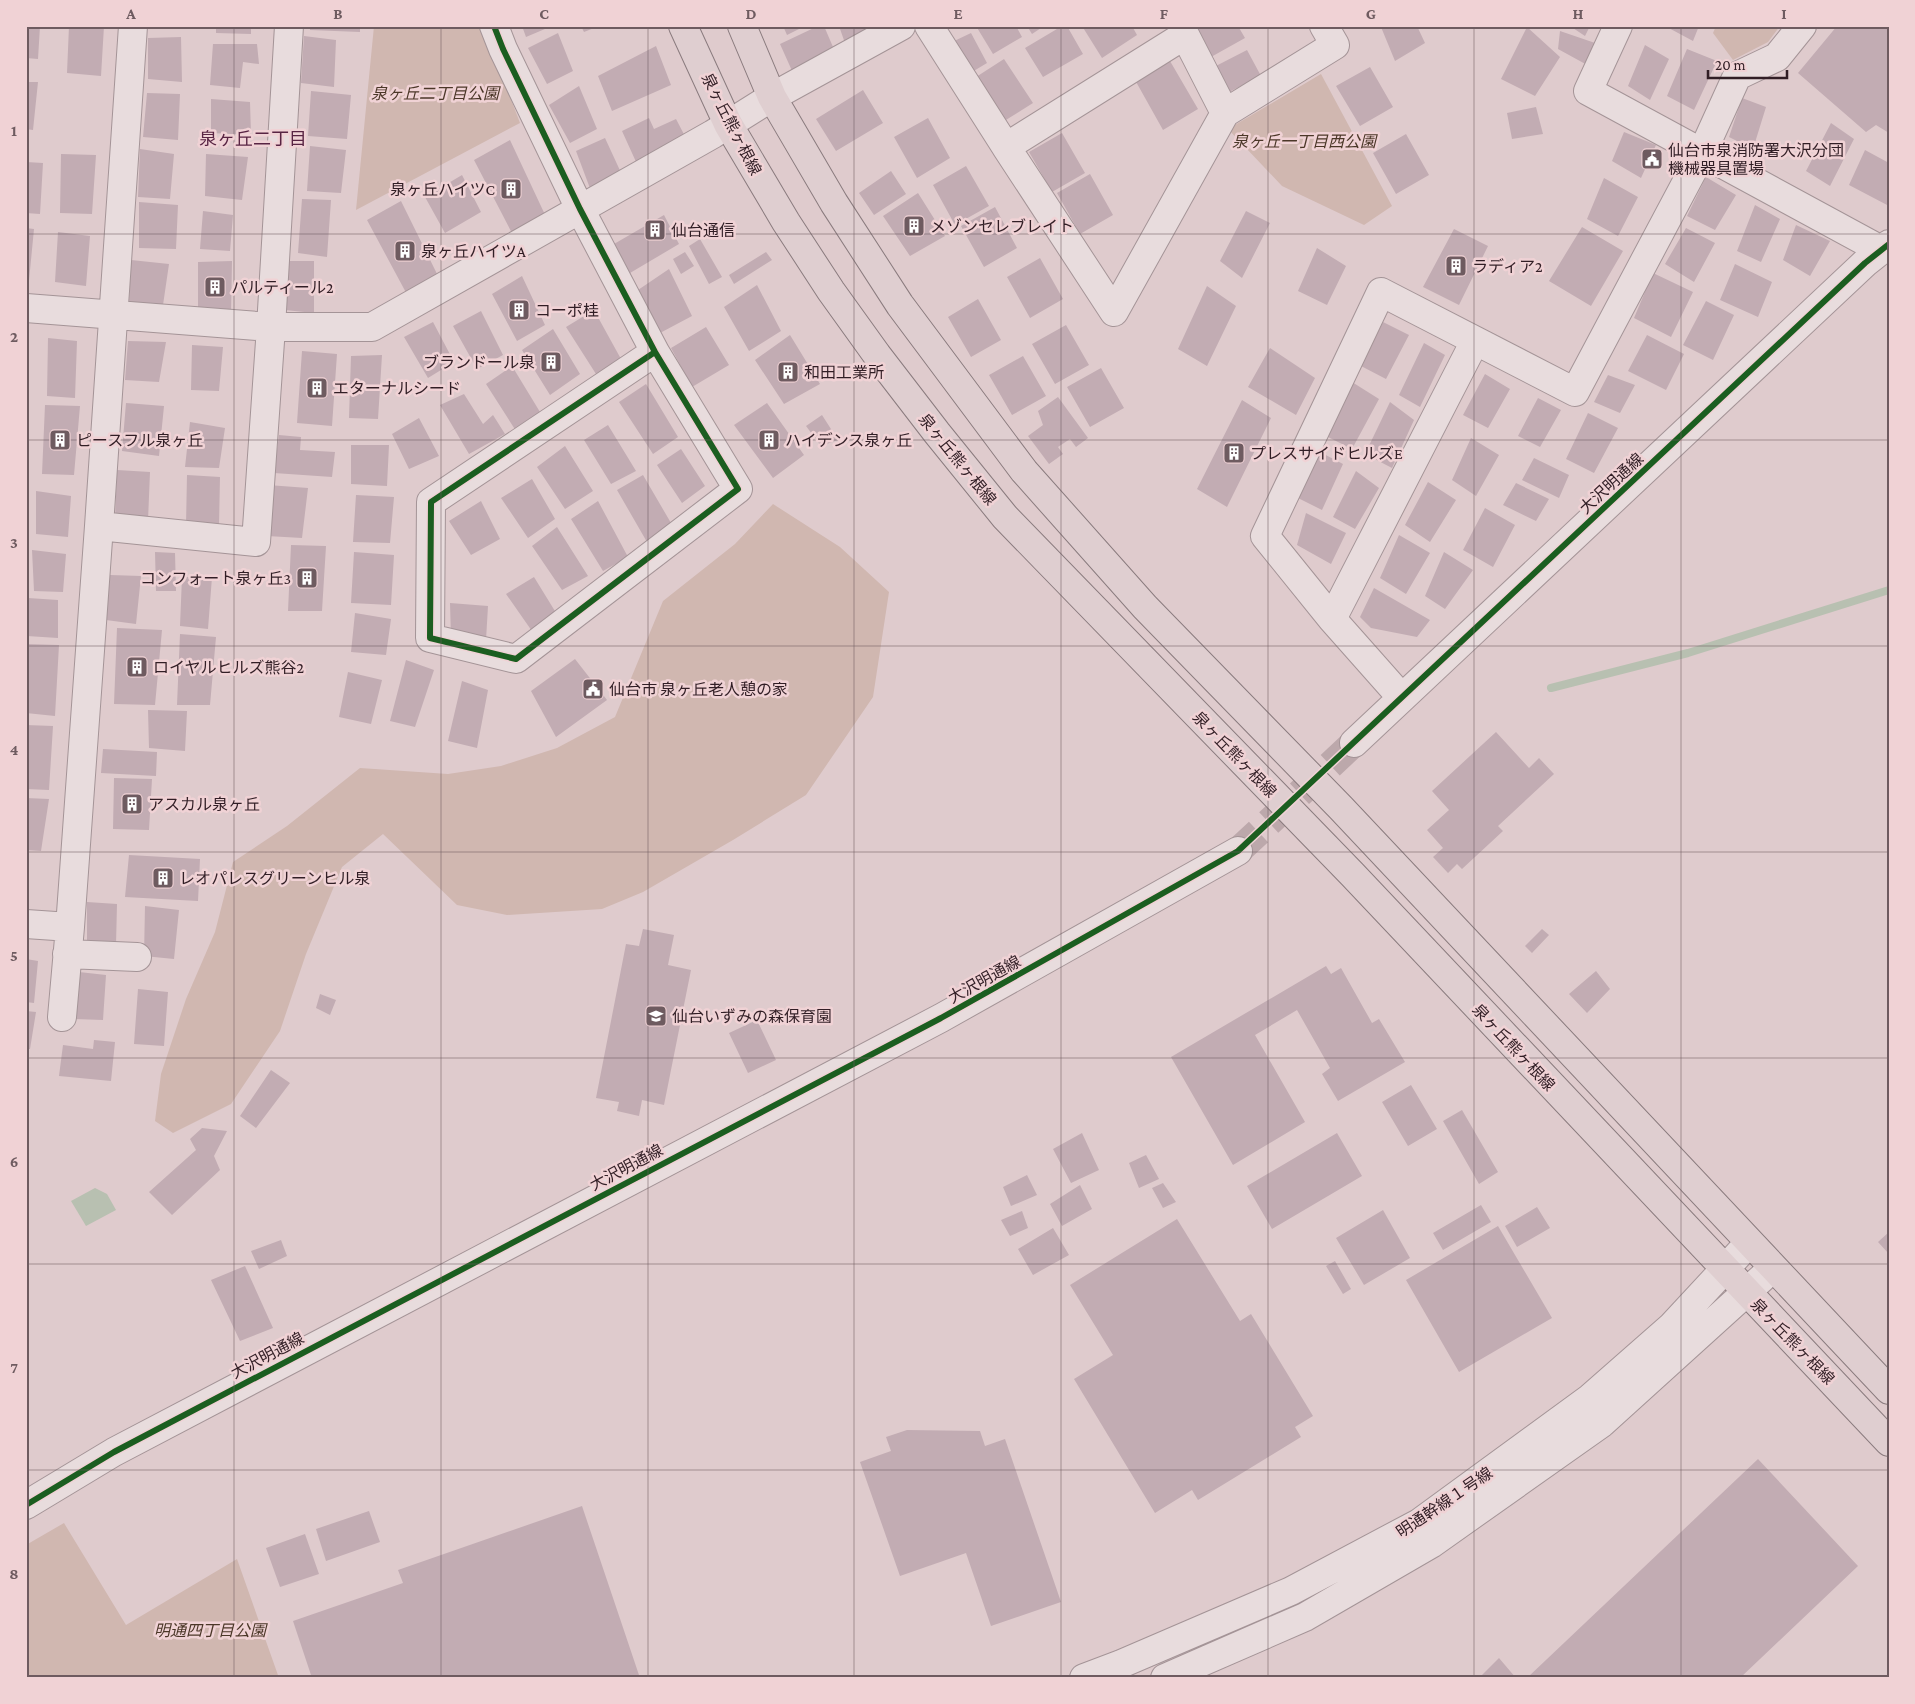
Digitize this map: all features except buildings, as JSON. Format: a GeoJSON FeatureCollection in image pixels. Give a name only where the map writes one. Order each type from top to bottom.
{"type":"FeatureCollection","features":[{"type":"Feature","properties":{"kind":"main road","name":"泉ヶ丘熊ヶ根線"},"geometry":{"type":"LineString","coordinates":[[683,26],[728,124],[786,222],[877,355],[1004,517],[1352,874],[1889,1442]]}},
{"type":"Feature","properties":{"kind":"main road"},"geometry":{"type":"LineString","coordinates":[[742,26],[772,97],[834,203],[900,305],[1024,471],[1145,607],[1341,808],[1889,1390]]}},
{"type":"Feature","properties":{"kind":"street"},"geometry":{"type":"LineString","coordinates":[[62,1017],[100,526],[133,26]]}},
{"type":"Feature","properties":{"kind":"street"},"geometry":{"type":"LineString","coordinates":[[100,526],[256,542],[289,26]]}},
{"type":"Feature","properties":{"kind":"street"},"geometry":{"type":"LineString","coordinates":[[494,26],[503,50],[580,209],[655,352],[738,489],[516,659],[430,638],[431,502],[655,352]]}},
{"type":"Feature","properties":{"kind":"street"},"geometry":{"type":"LineString","coordinates":[[26,308],[271,327],[372,327],[772,97],[901,26]]}},
{"type":"Feature","properties":{"kind":"street"},"geometry":{"type":"LineString","coordinates":[[928,26],[1114,312],[1225,113],[1335,45],[1324,26]]}},
{"type":"Feature","properties":{"kind":"street"},"geometry":{"type":"LineString","coordinates":[[1618,26],[1588,91],[1702,153],[1885,247]]}},
{"type":"Feature","properties":{"kind":"street"},"geometry":{"type":"LineString","coordinates":[[1402,698],[1332,619],[1265,536],[1381,292],[1575,392],[1702,153],[1737,76],[1777,57],[1802,26]]}},
{"type":"Feature","properties":{"kind":"street"},"geometry":{"type":"LineString","coordinates":[[1006,148],[1185,35],[1225,113]]}},
{"type":"Feature","properties":{"kind":"street","name":"大沢明通線"},"geometry":{"type":"LineString","coordinates":[[1354,743],[1865,263],[1885,247]]}},
{"type":"Feature","properties":{"kind":"street"},"geometry":{"type":"LineString","coordinates":[[1332,619],[1475,341]]}},
{"type":"Feature","properties":{"kind":"street","name":"大沢明通線"},"geometry":{"type":"LineString","coordinates":[[26,1505],[123,1447],[941,1018],[1238,851]]}},
{"type":"Feature","properties":{"kind":"street"},"geometry":{"type":"LineString","coordinates":[[26,924],[70,926]]}},
{"type":"Feature","properties":{"kind":"street"},"geometry":{"type":"LineString","coordinates":[[67,954],[136,957]]}},
{"type":"Feature","properties":{"kind":"street","name":"明通幹線１号線"},"geometry":{"type":"LineString","coordinates":[[1084,1678],[1291,1591],[1419,1522],[1590,1398],[1672,1326],[1749,1243]]}},
{"type":"Feature","properties":{"kind":"street"},"geometry":{"type":"LineString","coordinates":[[1165,1678],[1305,1617],[1432,1544],[1602,1423],[1748,1293],[1773,1268]]}},
{"type":"Feature","properties":{"kind":"green space","name":"泉ヶ丘二丁目公園"},"geometry":{"type":"Polygon","coordinates":[[[374,26],[483,26],[520,123],[356,210],[374,26]]]}},
{"type":"Feature","properties":{"kind":"green space"},"geometry":{"type":"Polygon","coordinates":[[[1716,26],[1780,26],[1768,42],[1733,60],[1713,33],[1716,26]]]}},
{"type":"Feature","properties":{"kind":"green space","name":"泉ヶ丘一丁目西公園"},"geometry":{"type":"Polygon","coordinates":[[[1321,74],[1392,206],[1364,225],[1282,186],[1228,129],[1321,74]]]}},
{"type":"Feature","properties":{"kind":"green space"},"geometry":{"type":"Polygon","coordinates":[[[773,504],[840,547],[889,592],[873,697],[806,795],[643,892],[602,909],[507,915],[457,905],[383,834],[342,867],[306,954],[280,1031],[231,1104],[173,1133],[155,1121],[161,1074],[186,999],[215,932],[233,862],[287,826],[360,768],[448,774],[501,766],[557,748],[615,717],[663,601],[735,544],[773,504]]]}},
{"type":"Feature","properties":{"kind":"green space","name":"明通四丁目公園"},"geometry":{"type":"Polygon","coordinates":[[[64,1523],[126,1625],[237,1559],[279,1678],[26,1678],[26,1545],[64,1523]]]}},
{"type":"Feature","properties":{"kind":"shaded area"},"geometry":{"type":"Polygon","coordinates":[[[95,1188],[107,1194],[116,1210],[86,1226],[71,1201],[95,1188]]]}},
{"type":"Feature","properties":{"kind":"waterway"},"geometry":{"type":"LineString","coordinates":[[1551,688],[1688,653],[1889,590]]}},
{"type":"Feature","properties":{"kind":"tunnel"},"geometry":{"type":"LineString","coordinates":[[1238,851],[1354,743]]}},
{"type":"Feature","properties":{"kind":"cycle path"},"geometry":{"type":"LineString","coordinates":[[494,26],[503,49],[580,209],[655,352],[738,489],[516,659],[430,638],[431,502],[655,352]]}},
{"type":"Feature","properties":{"kind":"cycle path"},"geometry":{"type":"LineString","coordinates":[[26,1505],[114,1452],[941,1018],[1238,851],[1865,263],[1889,244]]}},
{"type":"Feature","properties":{"kind":"place","name":"仙台市泉消防署大沢分団 機械器具置場"},"geometry":{"type":"Point","coordinates":[1652,159]}},
{"type":"Feature","properties":{"kind":"place","name":"泉ヶ丘ハイツC"},"geometry":{"type":"Point","coordinates":[511,189]}},
{"type":"Feature","properties":{"kind":"place","name":"メゾンセレブレイト"},"geometry":{"type":"Point","coordinates":[914,226]}},
{"type":"Feature","properties":{"kind":"place","name":"仙台通信"},"geometry":{"type":"Point","coordinates":[655,230]}},
{"type":"Feature","properties":{"kind":"place","name":"泉ヶ丘ハイツA"},"geometry":{"type":"Point","coordinates":[405,251]}},
{"type":"Feature","properties":{"kind":"place","name":"ラディア2"},"geometry":{"type":"Point","coordinates":[1456,266]}},
{"type":"Feature","properties":{"kind":"place","name":"パルティール2"},"geometry":{"type":"Point","coordinates":[215,287]}},
{"type":"Feature","properties":{"kind":"place","name":"コーポ桂"},"geometry":{"type":"Point","coordinates":[519,310]}},
{"type":"Feature","properties":{"kind":"place","name":"ブランドール泉"},"geometry":{"type":"Point","coordinates":[551,362]}},
{"type":"Feature","properties":{"kind":"place","name":"和田工業所"},"geometry":{"type":"Point","coordinates":[788,372]}},
{"type":"Feature","properties":{"kind":"place","name":"エターナルシード"},"geometry":{"type":"Point","coordinates":[317,388]}},
{"type":"Feature","properties":{"kind":"place","name":"ピースフル泉ヶ丘"},"geometry":{"type":"Point","coordinates":[60,440]}},
{"type":"Feature","properties":{"kind":"place","name":"ハイデンス泉ヶ丘"},"geometry":{"type":"Point","coordinates":[769,440]}},
{"type":"Feature","properties":{"kind":"place","name":"プレスサイドヒルズE"},"geometry":{"type":"Point","coordinates":[1234,453]}},
{"type":"Feature","properties":{"kind":"place","name":"コンフォート泉ヶ丘3"},"geometry":{"type":"Point","coordinates":[307,578]}},
{"type":"Feature","properties":{"kind":"place","name":"ロイヤルヒルズ熊谷2"},"geometry":{"type":"Point","coordinates":[137,667]}},
{"type":"Feature","properties":{"kind":"place","name":"仙台市 泉ヶ丘老人憩の家"},"geometry":{"type":"Point","coordinates":[593,689]}},
{"type":"Feature","properties":{"kind":"place","name":"アスカル泉ヶ丘"},"geometry":{"type":"Point","coordinates":[132,804]}},
{"type":"Feature","properties":{"kind":"place","name":"レオパレスグリーンヒル泉"},"geometry":{"type":"Point","coordinates":[163,878]}},
{"type":"Feature","properties":{"kind":"place","name":"仙台いずみの森保育園"},"geometry":{"type":"Point","coordinates":[656,1016]}},
{"type":"Feature","properties":{"kind":"district","name":"泉ヶ丘二丁目"},"geometry":{"type":"Point","coordinates":[253,139]}}]}
